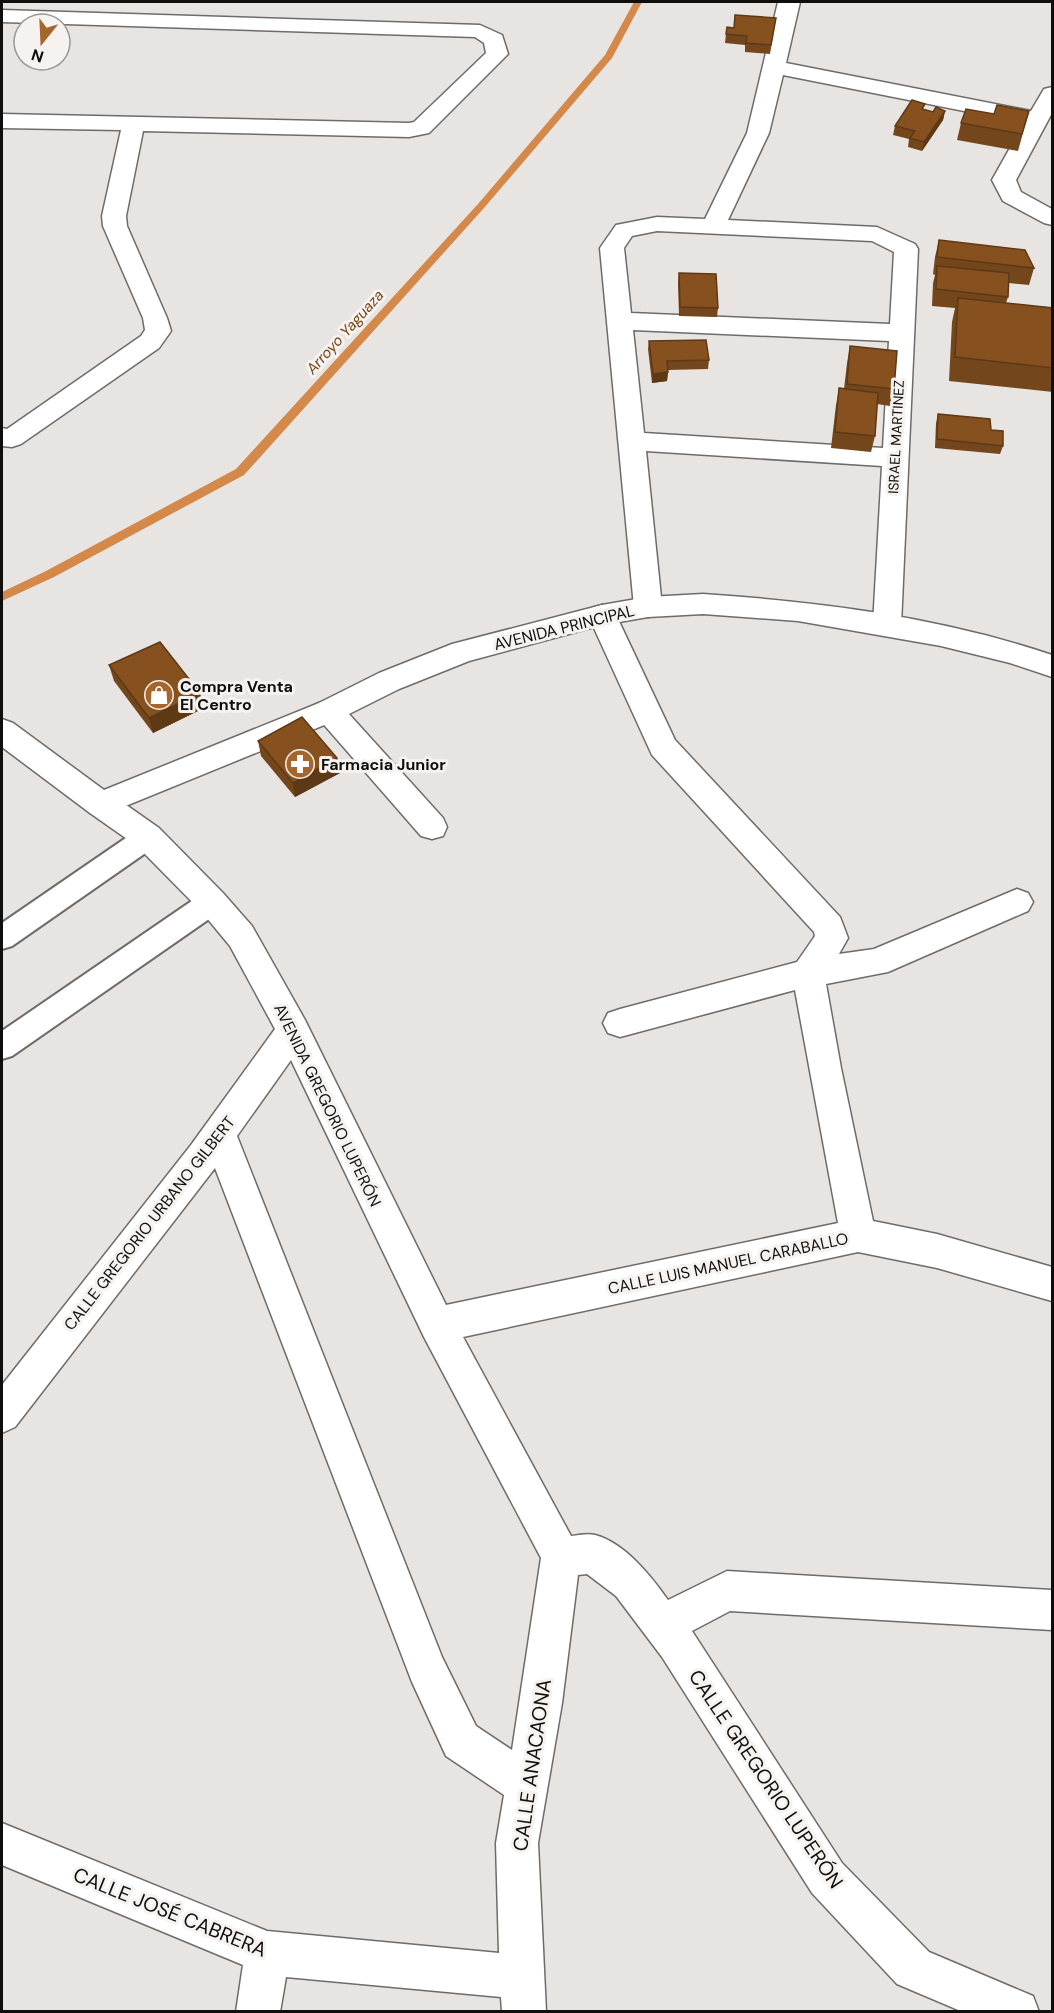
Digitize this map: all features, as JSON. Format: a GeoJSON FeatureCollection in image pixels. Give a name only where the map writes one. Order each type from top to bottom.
{"type":"FeatureCollection","features":[{"type":"Feature","properties":{"kind":"street"},"geometry":{"type":"LineString","coordinates":[[2,15],[18,2]]}},
{"type":"Feature","properties":{"kind":"street"},"geometry":{"type":"LineString","coordinates":[[648,607],[612,248],[624,230],[657,224],[713,226],[758,133],[789,2]]}},
{"type":"Feature","properties":{"kind":"street"},"geometry":{"type":"LineString","coordinates":[[2,15],[480,31],[494,40],[497,54],[422,128],[409,130],[2,121]]}},
{"type":"Feature","properties":{"kind":"street"},"geometry":{"type":"LineString","coordinates":[[775,67],[1038,119]]}},
{"type":"Feature","properties":{"kind":"street"},"geometry":{"type":"LineString","coordinates":[[1053,94],[1004,180],[1011,196],[1053,218]]}},
{"type":"Feature","properties":{"kind":"street"},"geometry":{"type":"LineString","coordinates":[[2,437],[12,438],[34,423],[150,342],[158,330],[155,318],[115,226],[114,216],[133,125]]}},
{"type":"Feature","properties":{"kind":"street","name":"ISRAEL MARTINEZ"},"geometry":{"type":"LineString","coordinates":[[713,226],[877,234],[906,249],[887,625]]}},
{"type":"Feature","properties":{"kind":"street"},"geometry":{"type":"LineString","coordinates":[[620,321],[902,333]]}},
{"type":"Feature","properties":{"kind":"street"},"geometry":{"type":"LineString","coordinates":[[631,441],[895,458]]}},
{"type":"Feature","properties":{"kind":"street","name":"AVENIDA PRINCIPAL"},"geometry":{"type":"LineString","coordinates":[[101,804],[329,711],[389,681],[462,652],[602,615],[648,607],[703,604],[798,612],[887,625],[1014,653],[1053,666]]}},
{"type":"Feature","properties":{"kind":"street"},"geometry":{"type":"LineString","coordinates":[[602,615],[663,747],[829,927],[832,938],[808,973],[824,1068],[858,1235]]}},
{"type":"Feature","properties":{"kind":"street"},"geometry":{"type":"LineString","coordinates":[[329,711],[432,826]]}},
{"type":"Feature","properties":{"kind":"street","name":"AVENIDA GREGORIO LUPERÓN"},"geometry":{"type":"LineString","coordinates":[[2,731],[148,837],[212,902],[241,936],[293,1030],[436,1325],[561,1556]]}},
{"type":"Feature","properties":{"kind":"street"},"geometry":{"type":"LineString","coordinates":[[620,1023],[808,973],[877,962],[1017,902]]}},
{"type":"Feature","properties":{"kind":"street","name":"CALLE GREGORIO URBANO GILBERT"},"geometry":{"type":"LineString","coordinates":[[2,1414],[219,1133],[293,1030]]}},
{"type":"Feature","properties":{"kind":"street"},"geometry":{"type":"LineString","coordinates":[[219,1133],[426,1668],[461,1741],[527,1785]]}},
{"type":"Feature","properties":{"kind":"street","name":"CALLE LUIS MANUEL CARABALLO"},"geometry":{"type":"LineString","coordinates":[[436,1325],[858,1235],[937,1251],[1053,1284]]}},
{"type":"Feature","properties":{"kind":"street","name":"CALLE GREGORIO LUPERÓN"},"geometry":{"type":"LineString","coordinates":[[561,1556],[593,1554],[630,1582],[663,1624],[827,1878],[913,1968],[1017,2012]]}},
{"type":"Feature","properties":{"kind":"street","name":"CALLE ANACAONA"},"geometry":{"type":"LineString","coordinates":[[523,1994],[517,1843],[561,1556]]}},
{"type":"Feature","properties":{"kind":"street"},"geometry":{"type":"LineString","coordinates":[[663,1624],[727,1592],[1053,1610]]}},
{"type":"Feature","properties":{"kind":"street","name":"CALLE JOSÉ CABRERA"},"geometry":{"type":"LineString","coordinates":[[2,1844],[267,1953],[523,1994]]}},
{"type":"Feature","properties":{"kind":"street"},"geometry":{"type":"LineString","coordinates":[[258,2012],[267,1953]]}},
{"type":"Feature","properties":{"kind":"lane"},"geometry":{"type":"LineString","coordinates":[[2,938],[148,837]]}},
{"type":"Feature","properties":{"kind":"lane"},"geometry":{"type":"LineString","coordinates":[[2,1047],[212,902]]}},
{"type":"Feature","properties":{"kind":"building"},"geometry":{"type":"Polygon","coordinates":[[[735,15],[776,18],[771,45],[746,43],[747,36],[726,34],[727,27],[734,28],[735,15]]]}},
{"type":"Feature","properties":{"kind":"building"},"geometry":{"type":"Polygon","coordinates":[[[912,100],[925,104],[922,109],[933,112],[936,107],[945,111],[924,142],[910,138],[915,131],[895,126],[912,100]]]}},
{"type":"Feature","properties":{"kind":"building"},"geometry":{"type":"Polygon","coordinates":[[[997,105],[1029,111],[1022,134],[961,123],[966,109],[994,114],[997,105]]]}},
{"type":"Feature","properties":{"kind":"building"},"geometry":{"type":"Polygon","coordinates":[[[939,240],[1025,250],[1034,268],[937,257],[939,240]]]}},
{"type":"Feature","properties":{"kind":"building"},"geometry":{"type":"Polygon","coordinates":[[[937,266],[1009,273],[1008,297],[936,289],[937,266]]]}},
{"type":"Feature","properties":{"kind":"building"},"geometry":{"type":"Polygon","coordinates":[[[679,273],[716,274],[718,308],[680,307],[679,273]]]}},
{"type":"Feature","properties":{"kind":"building"},"geometry":{"type":"Polygon","coordinates":[[[958,298],[1053,308],[1053,368],[955,357],[958,298]]]}},
{"type":"Feature","properties":{"kind":"building"},"geometry":{"type":"Polygon","coordinates":[[[706,340],[709,360],[667,361],[668,372],[653,374],[649,341],[706,340]]]}},
{"type":"Feature","properties":{"kind":"building"},"geometry":{"type":"Polygon","coordinates":[[[850,346],[897,351],[894,389],[847,384],[850,346]]]}},
{"type":"Feature","properties":{"kind":"building"},"geometry":{"type":"Polygon","coordinates":[[[839,388],[878,393],[875,436],[835,432],[839,388]]]}},
{"type":"Feature","properties":{"kind":"building"},"geometry":{"type":"Polygon","coordinates":[[[938,414],[990,419],[991,430],[1003,431],[1003,446],[937,439],[938,414]]]}},
{"type":"Feature","properties":{"kind":"building","name":"Compra Venta El Centro"},"geometry":{"type":"Polygon","coordinates":[[[160,642],[200,693],[149,718],[109,665],[160,642]]]}},
{"type":"Feature","properties":{"kind":"building","name":"Farmacia Junior"},"geometry":{"type":"Polygon","coordinates":[[[302,717],[337,758],[293,783],[258,741],[302,717]]]}},
{"type":"Feature","properties":{"kind":"waterway","name":"Arroyo Yaguaza"},"geometry":{"type":"LineString","coordinates":[[2,597],[50,574],[240,472],[481,206],[609,56],[638,2]]}},
{"type":"Feature","properties":{"kind":"place","name":"Compra Venta El Centro"},"geometry":{"type":"Point","coordinates":[159,695]}},
{"type":"Feature","properties":{"kind":"place","name":"Farmacia Junior"},"geometry":{"type":"Point","coordinates":[300,764]}}]}
